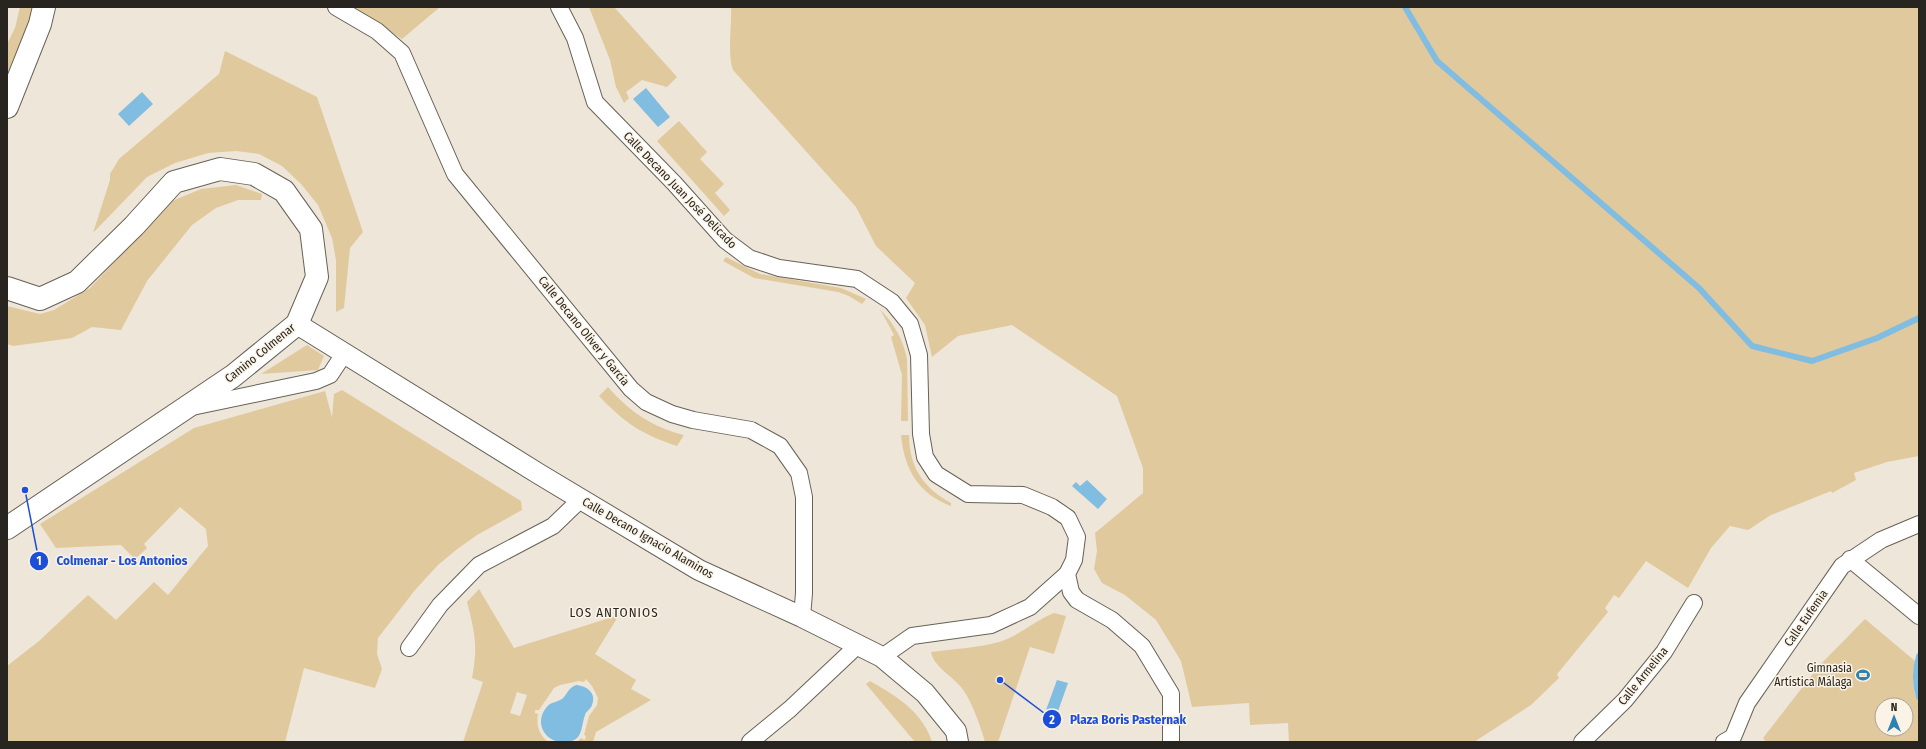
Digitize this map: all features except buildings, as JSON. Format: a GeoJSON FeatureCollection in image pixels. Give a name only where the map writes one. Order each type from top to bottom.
{"type":"FeatureCollection","features":[{"type":"Feature","properties":{"kind":"main road"},"geometry":{"type":"LineString","coordinates":[[7,107],[40,24],[44,7]]}},
{"type":"Feature","properties":{"kind":"main road","name":"Camino Colmenar"},"geometry":{"type":"LineString","coordinates":[[7,288],[40,299],[77,282],[134,226],[174,182],[220,169],[254,174],[284,191],[311,229],[317,277],[297,324],[233,376],[7,528]]}},
{"type":"Feature","properties":{"kind":"street","name":"Calle Decano Oliver y García"},"geometry":{"type":"LineString","coordinates":[[336,7],[377,31],[402,53],[455,174],[631,388],[646,402],[672,414],[693,420],[751,430],[780,446],[799,473],[804,496],[804,593],[802,617]]}},
{"type":"Feature","properties":{"kind":"street","name":"Calle Decano Juan José Delicado"},"geometry":{"type":"LineString","coordinates":[[559,7],[575,38],[595,102],[674,183],[725,240],[749,258],[779,268],[857,279],[892,302],[910,324],[919,355],[921,434],[925,457],[936,474],[968,494],[1023,495],[1052,507],[1068,518],[1077,537],[1074,560],[1068,574]]}},
{"type":"Feature","properties":{"kind":"street","name":"Calle Decano Ignacio Alaminos"},"geometry":{"type":"LineString","coordinates":[[297,324],[699,570],[802,617],[882,657],[925,693],[956,731],[958,742]]}},
{"type":"Feature","properties":{"kind":"street"},"geometry":{"type":"LineString","coordinates":[[186,408],[316,381],[330,375],[344,354]]}},
{"type":"Feature","properties":{"kind":"street"},"geometry":{"type":"LineString","coordinates":[[409,648],[440,605],[479,565],[553,526],[581,499]]}},
{"type":"Feature","properties":{"kind":"street","name":"Calle Eufemia"},"geometry":{"type":"LineString","coordinates":[[1724,742],[1733,738],[1746,703],[1842,566],[1850,559],[1881,540],[1919,524]]}},
{"type":"Feature","properties":{"kind":"street"},"geometry":{"type":"LineString","coordinates":[[1850,559],[1919,616]]}},
{"type":"Feature","properties":{"kind":"street"},"geometry":{"type":"LineString","coordinates":[[882,657],[912,636],[991,625],[1030,607],[1068,574]]}},
{"type":"Feature","properties":{"kind":"street"},"geometry":{"type":"LineString","coordinates":[[1068,574],[1071,592],[1077,600],[1112,620],[1142,646],[1171,694],[1171,742]]}},
{"type":"Feature","properties":{"kind":"street","name":"Calle Armelina"},"geometry":{"type":"LineString","coordinates":[[1582,742],[1625,700],[1664,652],[1694,603]]}},
{"type":"Feature","properties":{"kind":"street"},"geometry":{"type":"LineString","coordinates":[[750,742],[790,709],[858,645]]}},
{"type":"Feature","properties":{"kind":"shaded area"},"geometry":{"type":"Polygon","coordinates":[[[20,7],[34,7],[27,31],[7,75],[7,44],[15,28],[20,7]]]}},
{"type":"Feature","properties":{"kind":"shaded area"},"geometry":{"type":"Polygon","coordinates":[[[353,7],[440,7],[402,39],[353,7]]]}},
{"type":"Feature","properties":{"kind":"shaded area"},"geometry":{"type":"Polygon","coordinates":[[[589,7],[614,7],[677,77],[667,87],[642,80],[626,92],[629,98],[624,103],[616,87],[610,60],[589,7]]]}},
{"type":"Feature","properties":{"kind":"shaded area"},"geometry":{"type":"Polygon","coordinates":[[[731,7],[1919,7],[1919,456],[1887,462],[1854,473],[1856,480],[1832,493],[1831,491],[1771,515],[1748,530],[1730,526],[1711,548],[1688,588],[1646,561],[1619,598],[1614,595],[1605,608],[1608,612],[1558,673],[1557,675],[1559,678],[1531,705],[1474,742],[1289,742],[1288,723],[1250,725],[1249,703],[1192,707],[1181,661],[1156,620],[1125,595],[1102,583],[1094,569],[1097,551],[1095,533],[1143,493],[1143,468],[1117,396],[1012,325],[958,336],[932,357],[925,325],[906,298],[915,283],[876,246],[856,207],[733,70],[730,56],[731,7]]]}},
{"type":"Feature","properties":{"kind":"shaded area"},"geometry":{"type":"Polygon","coordinates":[[[225,51],[317,97],[363,232],[350,248],[344,308],[336,312],[336,260],[332,238],[318,205],[301,184],[282,166],[259,154],[236,151],[208,153],[175,163],[147,177],[93,233],[110,180],[110,174],[119,159],[219,74],[225,51]]]}},
{"type":"Feature","properties":{"kind":"shaded area"},"geometry":{"type":"Polygon","coordinates":[[[679,121],[707,152],[700,159],[724,184],[715,193],[730,210],[724,216],[657,141],[679,121]]]}},
{"type":"Feature","properties":{"kind":"shaded area"},"geometry":{"type":"Polygon","coordinates":[[[236,185],[262,194],[261,200],[238,200],[216,208],[192,225],[147,281],[121,330],[92,327],[72,338],[13,346],[7,344],[7,306],[40,314],[54,310],[90,288],[172,201],[201,189],[236,185]]]}},
{"type":"Feature","properties":{"kind":"shaded area"},"geometry":{"type":"Polygon","coordinates":[[[726,257],[760,274],[841,288],[866,299],[862,304],[849,296],[838,292],[754,278],[723,261],[726,257]]]}},
{"type":"Feature","properties":{"kind":"shaded area"},"geometry":{"type":"Polygon","coordinates":[[[880,309],[890,320],[897,332],[907,359],[908,421],[901,421],[902,375],[891,337],[894,335],[880,309]]]}},
{"type":"Feature","properties":{"kind":"shaded area"},"geometry":{"type":"Polygon","coordinates":[[[307,345],[324,356],[318,370],[261,374],[307,345]]]}},
{"type":"Feature","properties":{"kind":"shaded area"},"geometry":{"type":"Polygon","coordinates":[[[608,387],[624,404],[651,423],[672,432],[684,435],[677,446],[664,442],[643,432],[617,414],[599,396],[608,387]]]}},
{"type":"Feature","properties":{"kind":"shaded area"},"geometry":{"type":"Polygon","coordinates":[[[342,390],[521,501],[522,510],[477,535],[456,550],[438,565],[415,590],[378,638],[377,654],[382,669],[375,688],[304,668],[285,742],[7,742],[7,666],[39,641],[88,595],[116,620],[154,582],[168,595],[208,546],[206,529],[180,507],[144,544],[147,548],[135,559],[121,545],[56,548],[40,524],[194,428],[325,391],[332,417],[334,394],[342,390]]]}},
{"type":"Feature","properties":{"kind":"shaded area"},"geometry":{"type":"Polygon","coordinates":[[[901,435],[909,435],[912,457],[915,466],[925,483],[941,497],[951,503],[951,506],[940,501],[921,487],[909,469],[905,458],[901,435]]]}},
{"type":"Feature","properties":{"kind":"shaded area"},"geometry":{"type":"Polygon","coordinates":[[[479,589],[514,648],[619,615],[595,654],[636,680],[631,689],[651,700],[596,732],[593,742],[577,742],[581,738],[585,740],[586,736],[584,735],[589,716],[597,705],[598,698],[592,686],[586,679],[584,682],[579,681],[560,685],[554,688],[539,710],[535,710],[535,713],[538,714],[537,722],[539,730],[548,742],[463,742],[483,682],[472,678],[475,657],[475,640],[467,602],[479,589]],[[517,692],[510,713],[520,716],[527,695],[517,692]]]}},
{"type":"Feature","properties":{"kind":"shaded area"},"geometry":{"type":"Polygon","coordinates":[[[1054,613],[1066,616],[1054,654],[1030,647],[998,742],[985,742],[975,713],[965,692],[935,662],[931,652],[974,647],[999,642],[1013,636],[1054,613]]]}},
{"type":"Feature","properties":{"kind":"shaded area","name":"Gimnasia Artística Málaga"},"geometry":{"type":"Polygon","coordinates":[[[1865,619],[1915,661],[1913,682],[1916,698],[1919,702],[1919,742],[1766,742],[1763,738],[1819,666],[1865,619]]]}},
{"type":"Feature","properties":{"kind":"shaded area"},"geometry":{"type":"Polygon","coordinates":[[[870,681],[889,692],[915,713],[928,731],[932,742],[915,742],[866,684],[870,681]]]}},
{"type":"Feature","properties":{"kind":"water"},"geometry":{"type":"Polygon","coordinates":[[[646,88],[670,117],[658,127],[633,99],[646,88]]]}},
{"type":"Feature","properties":{"kind":"water"},"geometry":{"type":"Polygon","coordinates":[[[142,92],[153,104],[129,126],[118,114],[142,92]]]}},
{"type":"Feature","properties":{"kind":"water"},"geometry":{"type":"Polygon","coordinates":[[[1087,480],[1107,499],[1098,509],[1072,486],[1076,482],[1080,486],[1087,480]]]}},
{"type":"Feature","properties":{"kind":"water"},"geometry":{"type":"Polygon","coordinates":[[[1057,680],[1068,683],[1057,714],[1046,710],[1057,680]]]}},
{"type":"Feature","properties":{"kind":"water"},"geometry":{"type":"Polygon","coordinates":[[[576,685],[584,687],[590,691],[593,697],[591,708],[583,720],[580,734],[575,740],[570,741],[563,742],[551,739],[543,731],[541,725],[543,714],[548,706],[562,699],[570,689],[576,685]]]}},
{"type":"Feature","properties":{"kind":"waterway"},"geometry":{"type":"LineString","coordinates":[[1405,7],[1437,61],[1699,288],[1752,346],[1812,361],[1877,338],[1919,318]]}},
{"type":"Feature","properties":{"kind":"waterway"},"geometry":{"type":"LineString","coordinates":[[1919,656],[1916,677],[1919,697]]}},
{"type":"Feature","properties":{"kind":"place","name":"Colmenar - Los Antonios"},"geometry":{"type":"Point","coordinates":[25,490]}},
{"type":"Feature","properties":{"kind":"place","name":"Gimnasia Artística Málaga"},"geometry":{"type":"Point","coordinates":[1863,675]}},
{"type":"Feature","properties":{"kind":"place","name":"Plaza Boris Pasternak"},"geometry":{"type":"Point","coordinates":[1000,680]}},
{"type":"Feature","properties":{"kind":"district","name":"LOS ANTONIOS"},"geometry":{"type":"Point","coordinates":[614,612]}}]}
